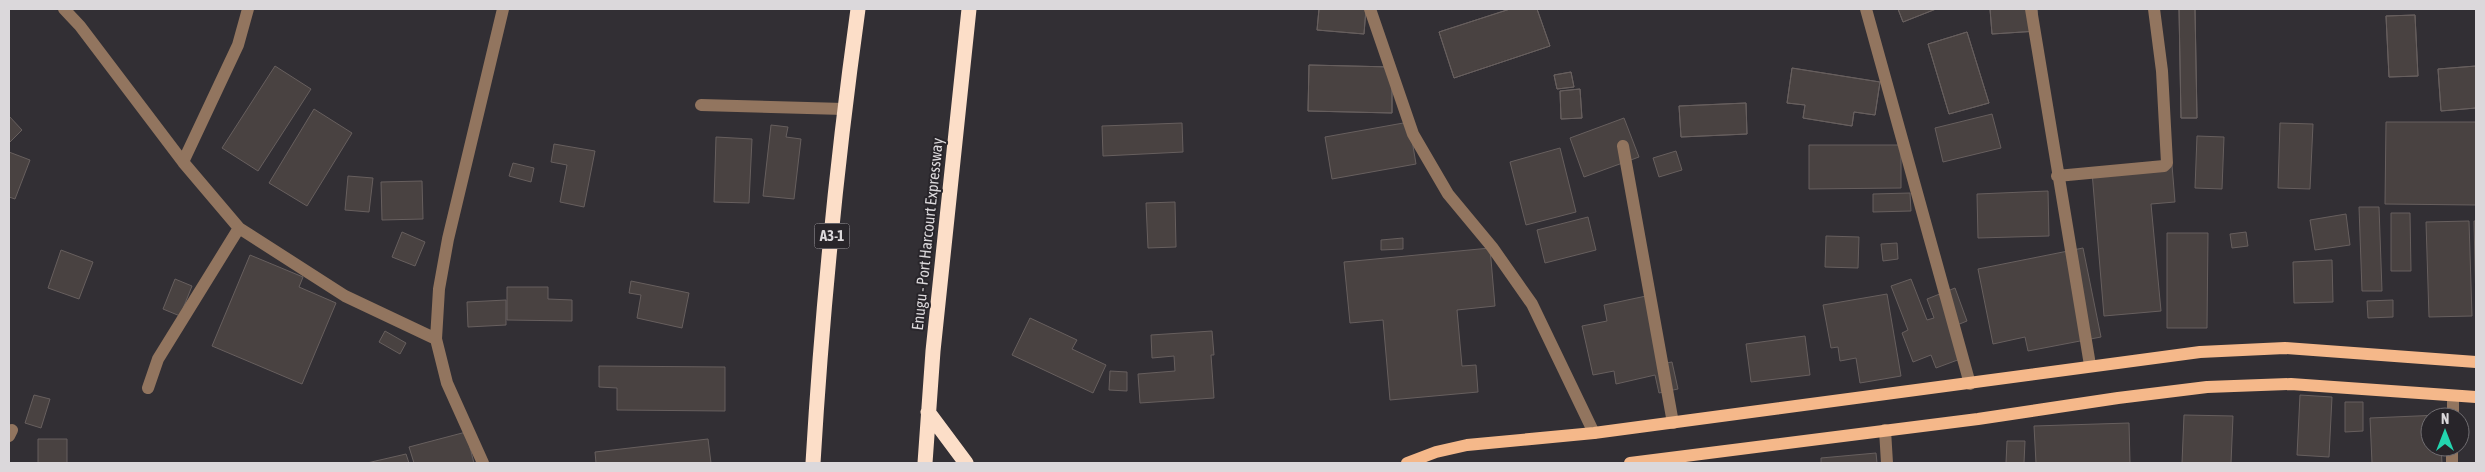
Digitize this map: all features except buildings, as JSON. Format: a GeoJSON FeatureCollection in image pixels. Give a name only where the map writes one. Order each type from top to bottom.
{"type":"FeatureCollection","features":[{"type":"Feature","properties":{"kind":"highway","name":"A3-1"},"geometry":{"type":"LineString","coordinates":[[813,463],[819,362],[844,110],[858,9]]}},
{"type":"Feature","properties":{"kind":"highway","name":"Enugu - Port Harcourt Expressway"},"geometry":{"type":"LineString","coordinates":[[925,463],[932,352],[969,9]]}},
{"type":"Feature","properties":{"kind":"highway"},"geometry":{"type":"LineString","coordinates":[[928,412],[966,463]]}},
{"type":"Feature","properties":{"kind":"main road"},"geometry":{"type":"LineString","coordinates":[[1406,463],[1436,452],[1467,445],[1594,433],[1673,423],[2200,352],[2285,348],[2476,362]]}},
{"type":"Feature","properties":{"kind":"main road"},"geometry":{"type":"LineString","coordinates":[[1630,463],[2207,387],[2291,384],[2476,397]]}},
{"type":"Feature","properties":{"kind":"street"},"geometry":{"type":"LineString","coordinates":[[64,9],[80,26],[184,162],[239,228],[346,296],[436,339]]}},
{"type":"Feature","properties":{"kind":"street"},"geometry":{"type":"LineString","coordinates":[[184,162],[238,45],[248,9]]}},
{"type":"Feature","properties":{"kind":"street"},"geometry":{"type":"LineString","coordinates":[[484,463],[447,383],[436,339],[439,289],[448,239],[503,9]]}},
{"type":"Feature","properties":{"kind":"street"},"geometry":{"type":"LineString","coordinates":[[1370,9],[1413,134],[1448,194],[1492,247],[1532,304],[1594,433]]}},
{"type":"Feature","properties":{"kind":"street"},"geometry":{"type":"LineString","coordinates":[[1866,9],[1970,384]]}},
{"type":"Feature","properties":{"kind":"street"},"geometry":{"type":"LineString","coordinates":[[2031,9],[2057,176],[2090,366]]}},
{"type":"Feature","properties":{"kind":"street"},"geometry":{"type":"LineString","coordinates":[[2057,176],[2164,166],[2166,164],[2162,71],[2154,9]]}},
{"type":"Feature","properties":{"kind":"street"},"geometry":{"type":"LineString","coordinates":[[700,105],[844,110]]}},
{"type":"Feature","properties":{"kind":"street"},"geometry":{"type":"LineString","coordinates":[[1623,146],[1673,423]]}},
{"type":"Feature","properties":{"kind":"street"},"geometry":{"type":"LineString","coordinates":[[148,388],[158,359],[239,228]]}},
{"type":"Feature","properties":{"kind":"street"},"geometry":{"type":"LineString","coordinates":[[2453,407],[2454,396]]}},
{"type":"Feature","properties":{"kind":"street"},"geometry":{"type":"LineString","coordinates":[[1885,430],[1887,463]]}}]}
